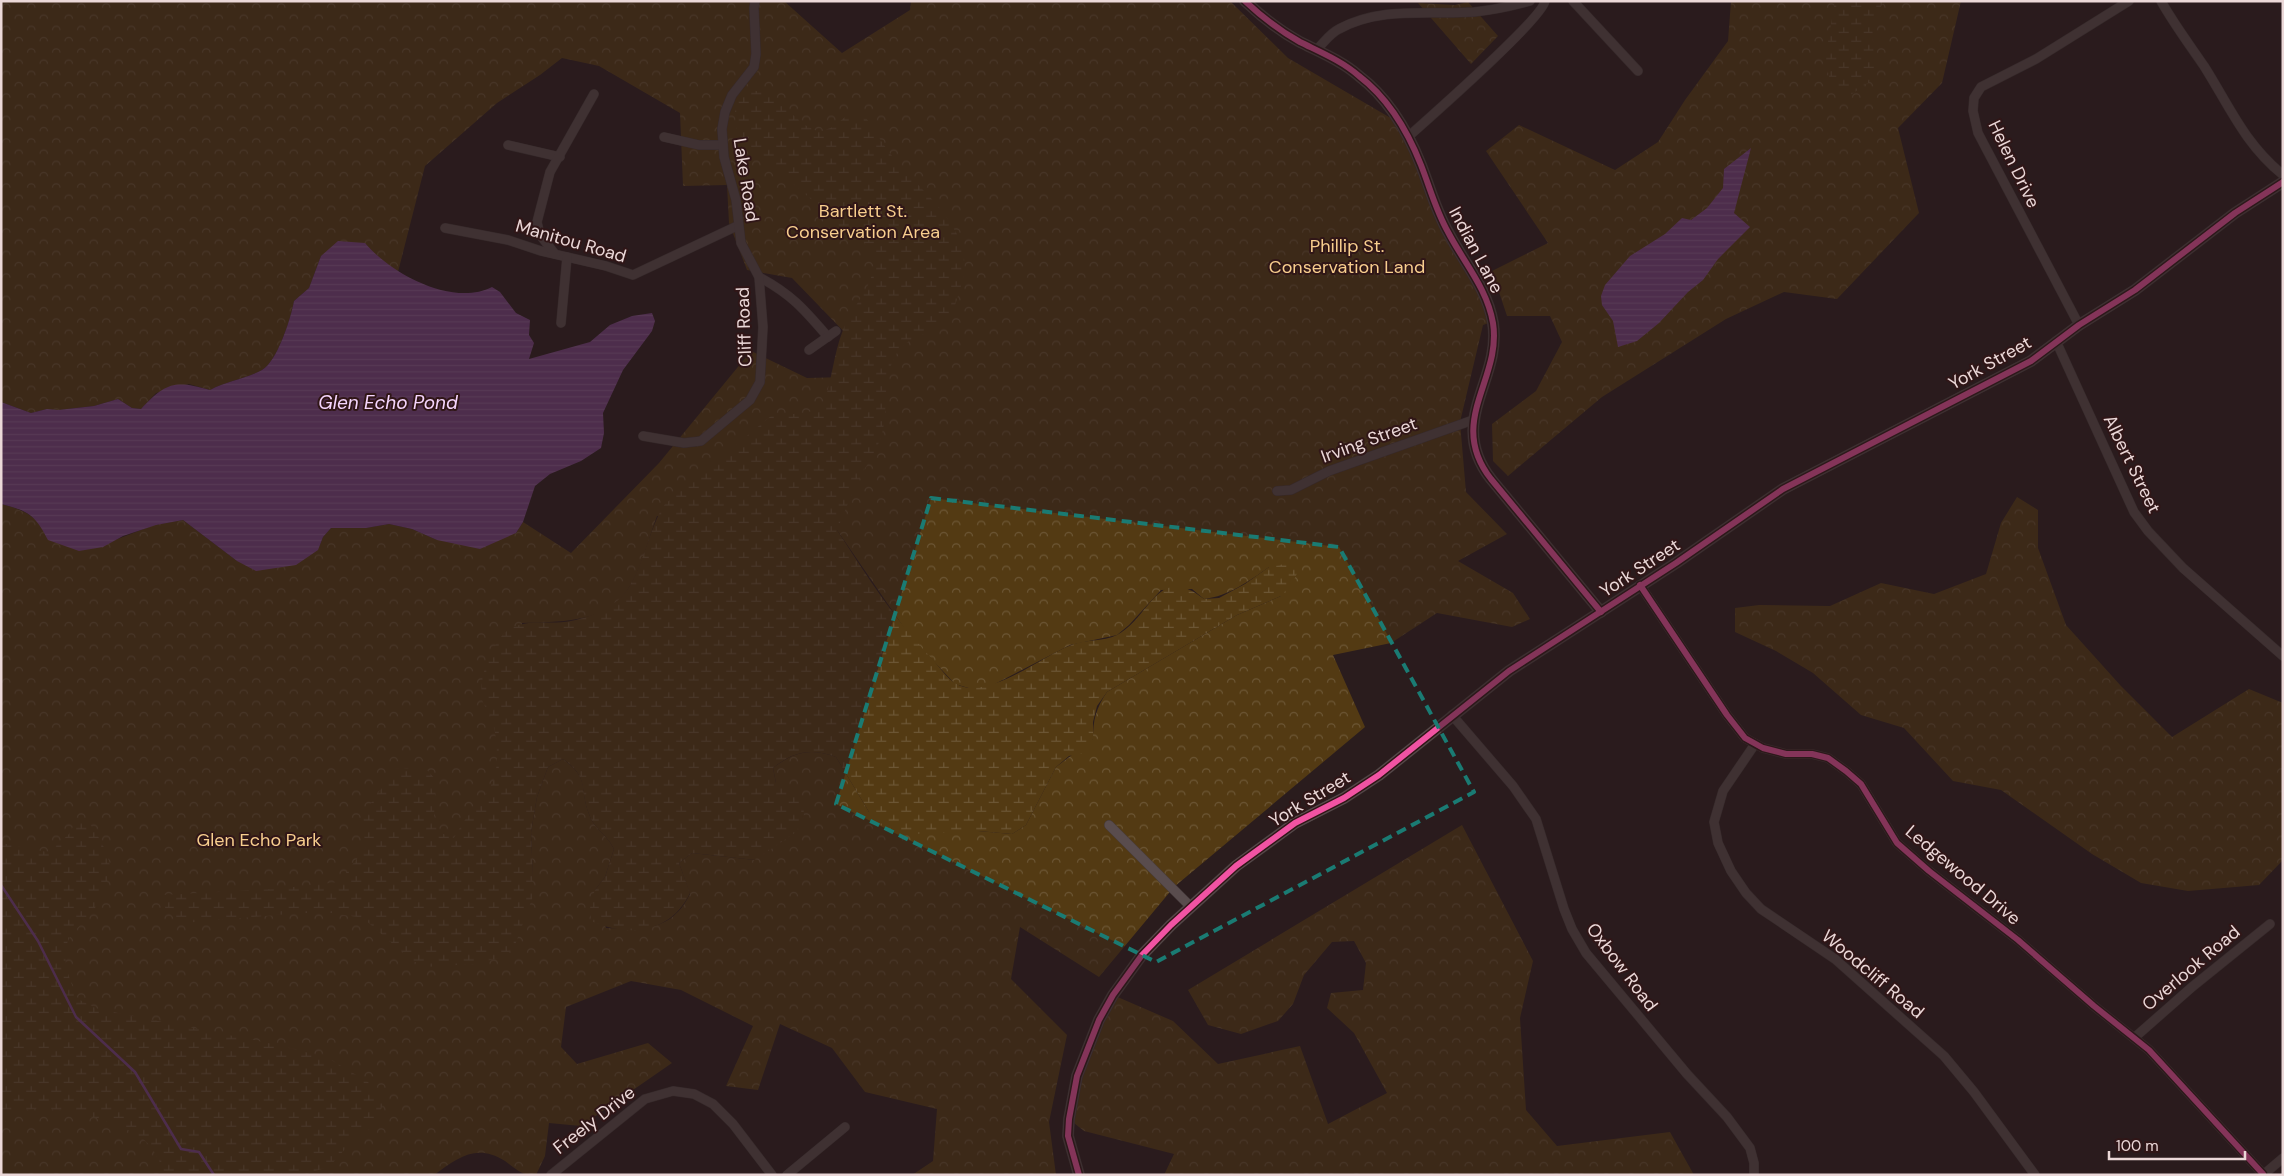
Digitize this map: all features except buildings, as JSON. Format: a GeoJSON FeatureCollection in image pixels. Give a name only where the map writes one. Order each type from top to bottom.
{"type":"FeatureCollection","features":[{"type":"Feature","properties":{"kind":"street","name":"Lake Road"},"geometry":{"type":"LineString","coordinates":[[755,1],[756,54],[754,67],[732,95],[725,112],[722,129],[727,169],[736,200],[740,243],[759,278]]}},
{"type":"Feature","properties":{"kind":"street","name":"Indian Lane"},"geometry":{"type":"LineString","coordinates":[[1245,1],[1276,27],[1349,68],[1371,86],[1389,108],[1408,137],[1442,219],[1483,288],[1490,312],[1494,338],[1473,420],[1475,448],[1482,468],[1601,612]]}},
{"type":"Feature","properties":{"kind":"street"},"geometry":{"type":"LineString","coordinates":[[1316,50],[1337,30],[1365,18],[1385,14],[1473,12],[1507,8],[1530,1]]}},
{"type":"Feature","properties":{"kind":"street"},"geometry":{"type":"LineString","coordinates":[[1408,137],[1540,12],[1545,1]]}},
{"type":"Feature","properties":{"kind":"street"},"geometry":{"type":"LineString","coordinates":[[1573,1],[1638,71]]}},
{"type":"Feature","properties":{"kind":"street","name":"Helen Drive"},"geometry":{"type":"LineString","coordinates":[[2079,325],[1978,133],[1972,111],[1974,98],[1981,87],[2036,59],[2129,1]]}},
{"type":"Feature","properties":{"kind":"street"},"geometry":{"type":"LineString","coordinates":[[2161,1],[2246,138],[2266,161],[2283,175]]}},
{"type":"Feature","properties":{"kind":"street"},"geometry":{"type":"LineString","coordinates":[[555,254],[540,235],[538,222],[550,172],[594,94]]}},
{"type":"Feature","properties":{"kind":"street"},"geometry":{"type":"LineString","coordinates":[[664,137],[700,145],[723,145]]}},
{"type":"Feature","properties":{"kind":"street"},"geometry":{"type":"LineString","coordinates":[[508,145],[560,157]]}},
{"type":"Feature","properties":{"kind":"street","name":"York Street"},"geometry":{"type":"LineString","coordinates":[[1078,1175],[1068,1136],[1069,1119],[1077,1076],[1110,999],[1156,939],[1236,866],[1295,823],[1344,798],[1379,775],[1509,671],[1676,563],[1783,489],[2031,360],[2079,325],[2135,290],[2236,213],[2283,182]]}},
{"type":"Feature","properties":{"kind":"street","name":"Manitou Road"},"geometry":{"type":"LineString","coordinates":[[445,228],[508,240],[633,275],[737,226]]}},
{"type":"Feature","properties":{"kind":"street"},"geometry":{"type":"LineString","coordinates":[[561,323],[567,257]]}},
{"type":"Feature","properties":{"kind":"street"},"geometry":{"type":"LineString","coordinates":[[759,278],[782,289],[832,334],[809,350]]}},
{"type":"Feature","properties":{"kind":"street","name":"Cliff Road"},"geometry":{"type":"LineString","coordinates":[[643,436],[684,444],[700,441],[754,395],[760,382],[762,367],[763,328],[759,278]]}},
{"type":"Feature","properties":{"kind":"street","name":"Albert Street"},"geometry":{"type":"LineString","coordinates":[[2056,341],[2134,512],[2148,531],[2183,568],[2268,645],[2283,656]]}},
{"type":"Feature","properties":{"kind":"street","name":"Irving Street"},"geometry":{"type":"LineString","coordinates":[[1277,491],[1291,490],[1328,471],[1473,420]]}},
{"type":"Feature","properties":{"kind":"street","name":"Ledgewood Drive"},"geometry":{"type":"LineString","coordinates":[[1640,585],[1727,716],[1745,738],[1755,744],[1786,754],[1812,754],[1828,758],[1846,771],[1861,784],[1897,843],[1928,871],[2018,940],[2149,1050],[2263,1175]]}},
{"type":"Feature","properties":{"kind":"street","name":"Oxbow Road"},"geometry":{"type":"LineString","coordinates":[[1452,715],[1513,786],[1536,819],[1564,909],[1572,929],[1586,953],[1750,1148],[1754,1163],[1754,1175]]}},
{"type":"Feature","properties":{"kind":"street","name":"Woodcliff Road"},"geometry":{"type":"LineString","coordinates":[[1755,744],[1723,791],[1714,822],[1718,843],[1736,878],[1746,893],[1761,909],[1835,959],[1944,1056],[1974,1092],[2034,1175]]}},
{"type":"Feature","properties":{"kind":"street"},"geometry":{"type":"LineString","coordinates":[[1109,825],[1191,907]]}},
{"type":"Feature","properties":{"kind":"street","name":"Overlook Road"},"geometry":{"type":"LineString","coordinates":[[2134,1038],[2270,924]]}},
{"type":"Feature","properties":{"kind":"street","name":"Freely Drive"},"geometry":{"type":"LineString","coordinates":[[551,1175],[645,1100],[673,1091],[694,1094],[714,1104],[733,1124],[772,1175]]}},
{"type":"Feature","properties":{"kind":"street"},"geometry":{"type":"LineString","coordinates":[[787,1175],[845,1127]]}},
{"type":"Feature","properties":{"kind":"street"},"geometry":{"type":"LineString","coordinates":[[2263,1175],[2283,1158]]}},
{"type":"Feature","properties":{"kind":"highlighted area"},"geometry":{"type":"Polygon","coordinates":[[[931,498],[1339,547],[1474,792],[1156,962],[836,804],[931,498]]]}},
{"type":"Feature","properties":{"kind":"green space"},"geometry":{"type":"Polygon","coordinates":[[[1,1],[784,1],[842,53],[910,10],[911,1],[1230,1],[1288,58],[1389,117],[1396,113],[1454,235],[1474,267],[1489,323],[1483,325],[1460,422],[1466,492],[1507,534],[1458,561],[1513,593],[1530,619],[1512,627],[1437,613],[1391,643],[1333,655],[1365,727],[1174,887],[1099,977],[1020,927],[1011,979],[1067,1035],[1049,1122],[1056,1175],[912,1175],[933,1161],[937,1109],[865,1092],[832,1048],[780,1024],[758,1090],[726,1086],[753,1026],[681,990],[631,981],[566,1007],[561,1047],[577,1064],[648,1043],[672,1063],[581,1126],[549,1123],[545,1156],[536,1175],[523,1173],[495,1156],[476,1153],[459,1158],[434,1175],[1,1175],[1,504],[30,516],[43,529],[110,542],[154,525],[183,520],[237,561],[319,547],[323,537],[331,528],[366,528],[389,524],[412,529],[437,540],[516,533],[523,522],[571,553],[659,463],[751,351],[807,378],[846,377],[851,339],[792,278],[747,270],[729,223],[727,185],[683,186],[680,113],[599,66],[562,58],[497,103],[425,166],[398,272],[376,257],[364,243],[321,256],[309,288],[294,301],[287,328],[278,349],[268,365],[262,370],[210,390],[189,384],[156,393],[141,409],[132,408],[118,399],[94,406],[58,410],[47,409],[31,413],[1,402],[1,1]],[[657,516],[636,575],[626,592],[617,602],[606,610],[578,619],[522,623],[525,743],[533,882],[531,832],[537,797],[548,767],[563,759],[572,766],[581,779],[591,819],[614,849],[605,877],[595,890],[606,928],[644,928],[655,926],[665,922],[674,915],[690,894],[679,863],[692,853],[755,860],[776,783],[773,768],[789,758],[803,753],[811,752],[836,757],[869,812],[978,831],[1012,834],[1026,825],[1056,767],[1093,739],[1096,714],[1107,692],[1237,615],[1281,596],[1269,567],[1222,595],[1204,599],[1192,589],[1161,590],[1129,625],[1117,635],[1070,645],[987,688],[972,689],[955,684],[909,635],[837,530],[657,516]]]}},
{"type":"Feature","properties":{"kind":"green space"},"geometry":{"type":"Polygon","coordinates":[[[1731,1],[1961,1],[1942,83],[1898,128],[1919,213],[1837,299],[1784,292],[1726,319],[1602,397],[1508,476],[1493,461],[1492,424],[1536,391],[1562,342],[1550,316],[1507,316],[1492,271],[1548,243],[1486,151],[1519,125],[1615,170],[1658,142],[1685,100],[1728,41],[1731,1]]]}},
{"type":"Feature","properties":{"kind":"green space"},"geometry":{"type":"Polygon","coordinates":[[[1835,1],[1884,1],[1872,23],[1875,78],[1849,96],[1830,80],[1825,60],[1835,1]]]}},
{"type":"Feature","properties":{"kind":"green space"},"geometry":{"type":"Polygon","coordinates":[[[1468,2],[1498,36],[1471,64],[1418,3],[1455,5],[1468,2]]]}},
{"type":"Feature","properties":{"kind":"green space","name":"Bartlett St. Conservation Area"},"geometry":{"type":"Polygon","coordinates":[[[751,90],[767,93],[805,125],[819,132],[833,127],[845,117],[861,112],[902,168],[945,215],[956,232],[963,250],[964,270],[951,314],[936,327],[908,341],[902,346],[892,363],[887,384],[884,426],[881,437],[855,487],[837,530],[907,631],[949,678],[967,688],[981,687],[1012,676],[1069,646],[1117,635],[1129,627],[1156,596],[1165,589],[1175,586],[1188,589],[1204,599],[1219,598],[1245,584],[1269,567],[1285,564],[1300,567],[1293,582],[1281,596],[1237,615],[1107,692],[1097,706],[1093,722],[1093,739],[1085,753],[1069,756],[1056,767],[1026,825],[1012,834],[978,831],[911,834],[880,825],[869,812],[836,757],[811,752],[803,753],[788,758],[773,768],[776,783],[803,800],[804,817],[796,832],[755,860],[692,853],[679,863],[690,893],[672,917],[648,928],[620,929],[591,921],[590,904],[595,890],[605,877],[614,849],[591,819],[577,772],[563,759],[548,767],[537,797],[531,832],[532,899],[515,945],[504,957],[473,964],[424,967],[410,959],[363,918],[332,913],[300,913],[183,923],[166,911],[162,895],[275,889],[339,882],[366,847],[361,817],[396,768],[426,769],[436,780],[434,815],[438,832],[454,838],[466,818],[488,790],[495,775],[497,760],[496,737],[490,715],[482,700],[481,690],[485,668],[498,641],[513,627],[522,624],[577,620],[613,604],[622,596],[637,572],[658,515],[665,504],[771,416],[805,413],[822,408],[843,330],[868,284],[872,274],[875,252],[862,241],[847,235],[812,200],[769,163],[756,156],[745,143],[736,128],[735,111],[737,97],[751,90]]]}},
{"type":"Feature","properties":{"kind":"green space"},"geometry":{"type":"Polygon","coordinates":[[[2017,497],[2038,510],[2038,548],[2066,625],[2121,686],[2172,737],[2249,689],[2283,703],[2283,860],[2259,885],[2188,891],[2141,883],[2092,854],[2001,790],[1953,781],[1904,728],[1861,715],[1813,673],[1776,651],[1735,632],[1735,608],[1759,605],[1830,606],[1881,583],[1934,594],[1986,574],[2001,523],[2017,497]]]}},
{"type":"Feature","properties":{"kind":"green space"},"geometry":{"type":"Polygon","coordinates":[[[77,819],[85,819],[94,829],[106,852],[110,867],[108,882],[100,900],[74,931],[66,948],[65,955],[70,981],[78,999],[98,1009],[278,1045],[328,1058],[368,1082],[383,1104],[375,1126],[355,1138],[329,1167],[301,1175],[165,1175],[156,1154],[145,1140],[129,1130],[97,1118],[44,1109],[28,1110],[13,1114],[1,1126],[1,843],[52,853],[57,845],[69,834],[77,819]]]}},
{"type":"Feature","properties":{"kind":"green space"},"geometry":{"type":"Polygon","coordinates":[[[1462,825],[1533,961],[1520,1018],[1526,1110],[1557,1146],[1670,1132],[1694,1175],[1164,1175],[1174,1154],[1084,1131],[1069,1119],[1072,1098],[1113,995],[1173,1021],[1218,1064],[1300,1046],[1328,1124],[1387,1093],[1354,1033],[1327,1008],[1331,993],[1363,990],[1366,963],[1354,941],[1332,942],[1304,975],[1293,1004],[1278,1021],[1241,1034],[1208,1025],[1188,990],[1462,825]]]}},
{"type":"Feature","properties":{"kind":"water"},"geometry":{"type":"Polygon","coordinates":[[[1751,148],[1734,213],[1750,227],[1718,259],[1703,280],[1688,292],[1659,323],[1637,341],[1618,347],[1613,321],[1602,305],[1601,296],[1605,285],[1630,256],[1665,234],[1682,218],[1691,220],[1707,208],[1723,188],[1724,169],[1751,148]]]}},
{"type":"Feature","properties":{"kind":"water","name":"Glen Echo Pond"},"geometry":{"type":"Polygon","coordinates":[[[338,241],[365,243],[376,255],[406,276],[442,290],[459,293],[476,292],[492,287],[500,292],[516,313],[530,320],[529,335],[534,343],[529,359],[590,342],[610,325],[632,316],[652,313],[655,321],[652,331],[623,370],[603,413],[604,433],[601,448],[581,461],[550,474],[535,486],[523,522],[516,533],[480,549],[437,540],[412,529],[389,524],[366,528],[331,528],[323,537],[318,550],[296,565],[256,571],[237,561],[183,520],[156,525],[123,536],[103,547],[79,551],[48,540],[35,519],[30,515],[1,504],[1,402],[31,413],[47,409],[58,410],[94,406],[118,399],[132,408],[141,409],[157,393],[165,388],[179,384],[210,390],[256,373],[268,365],[278,349],[287,328],[294,301],[309,288],[321,256],[338,241]]]}},
{"type":"Feature","properties":{"kind":"waterway"},"geometry":{"type":"LineString","coordinates":[[1,885],[38,941],[76,1017],[135,1072],[181,1149],[199,1152],[214,1175]]}},
{"type":"Feature","properties":{"kind":"cycle path"},"geometry":{"type":"LineString","coordinates":[[1245,1],[1285,33],[1338,61],[1352,71],[1388,105],[1403,128],[1416,153],[1444,224],[1486,298],[1493,323],[1494,344],[1474,419],[1474,438],[1479,458],[1491,479],[1601,612]]}},
{"type":"Feature","properties":{"kind":"cycle path"},"geometry":{"type":"LineString","coordinates":[[1079,1175],[1068,1136],[1069,1119],[1077,1076],[1099,1020],[1113,995],[1142,955],[1171,925],[1236,866],[1295,823],[1344,798],[1379,775],[1509,671],[1676,563],[1783,489],[2031,361],[2079,325],[2135,290],[2235,213],[2283,182]]}},
{"type":"Feature","properties":{"kind":"cycle path"},"geometry":{"type":"LineString","coordinates":[[1640,585],[1727,715],[1745,738],[1763,748],[1786,754],[1812,754],[1828,758],[1846,771],[1861,784],[1897,843],[1929,871],[2018,940],[2094,1006],[2149,1050],[2263,1174]]}},
{"type":"Feature","properties":{"kind":"park label","name":"Phillip St. Conservation Land"},"geometry":{"type":"Point","coordinates":[1347,256]}},
{"type":"Feature","properties":{"kind":"park label","name":"Glen Echo Park"},"geometry":{"type":"Point","coordinates":[259,840]}}]}
